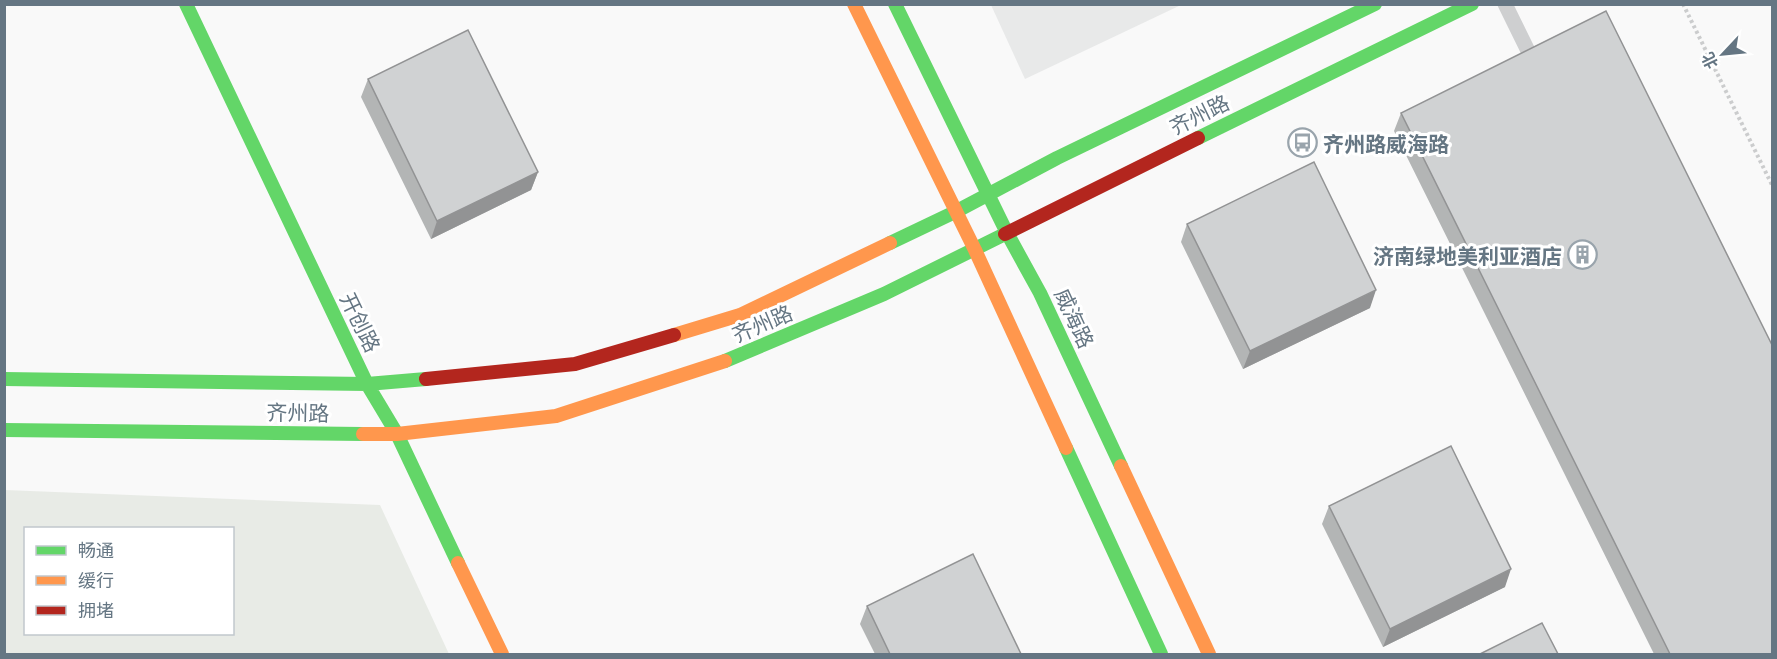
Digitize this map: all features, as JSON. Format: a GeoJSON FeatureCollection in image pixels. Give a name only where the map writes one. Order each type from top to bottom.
{"type":"FeatureCollection","features":[{"type":"Feature","properties":{"kind":"main road","name":"开创路"},"geometry":{"type":"LineString","coordinates":[[186,4],[367,384],[397,434],[502,654]]}},
{"type":"Feature","properties":{"kind":"main road"},"geometry":{"type":"LineString","coordinates":[[854,4],[975,250],[1161,654]]}},
{"type":"Feature","properties":{"kind":"main road","name":"威海路"},"geometry":{"type":"LineString","coordinates":[[895,4],[1007,233],[1040,293],[1209,654]]}},
{"type":"Feature","properties":{"kind":"main road","name":"齐州路"},"geometry":{"type":"LineString","coordinates":[[4,378],[367,384],[470,376],[575,364],[740,315],[955,213],[1057,158],[1375,4]]}},
{"type":"Feature","properties":{"kind":"main road","name":"齐州路"},"geometry":{"type":"LineString","coordinates":[[4,430],[397,434],[556,416],[728,360],[884,294],[1472,4]]}},
{"type":"Feature","properties":{"kind":"lane"},"geometry":{"type":"LineString","coordinates":[[1505,4],[1534,63]]}},
{"type":"Feature","properties":{"kind":"path"},"geometry":{"type":"LineString","coordinates":[[1683,4],[1773,185]]}},
{"type":"Feature","properties":{"kind":"shaded area"},"geometry":{"type":"Polygon","coordinates":[[[991,5],[1181,5],[1025,79],[991,5]]]}},
{"type":"Feature","properties":{"kind":"shaded area"},"geometry":{"type":"Polygon","coordinates":[[[5,490],[380,505],[449,654],[5,654],[5,490]]]}},
{"type":"Feature","properties":{"kind":"building","name":"济南绿地美利亚酒店"},"geometry":{"type":"Polygon","coordinates":[[[1606,11],[1773,347],[1773,654],[1670,654],[1401,113],[1606,11]]]}},
{"type":"Feature","properties":{"kind":"building"},"geometry":{"type":"Polygon","coordinates":[[[468,30],[538,172],[437,221],[368,79],[468,30]]]}},
{"type":"Feature","properties":{"kind":"building"},"geometry":{"type":"Polygon","coordinates":[[[1314,162],[1376,290],[1250,351],[1187,224],[1314,162]]]}},
{"type":"Feature","properties":{"kind":"building"},"geometry":{"type":"Polygon","coordinates":[[[1451,446],[1511,569],[1390,629],[1329,506],[1451,446]]]}},
{"type":"Feature","properties":{"kind":"building"},"geometry":{"type":"Polygon","coordinates":[[[973,554],[1021,654],[890,654],[867,606],[973,554]]]}},
{"type":"Feature","properties":{"kind":"building"},"geometry":{"type":"Polygon","coordinates":[[[1542,623],[1558,654],[1480,654],[1542,623]]]}},
{"type":"Feature","properties":{"kind":"traffic: fast"},"geometry":{"type":"LineString","coordinates":[[186,4],[367,384],[397,434],[458,563]]}},
{"type":"Feature","properties":{"kind":"traffic: fast"},"geometry":{"type":"LineString","coordinates":[[895,4],[1007,233],[1040,293],[1121,466]]}},
{"type":"Feature","properties":{"kind":"traffic: fast"},"geometry":{"type":"LineString","coordinates":[[890,243],[955,212],[1057,158],[1375,4]]}},
{"type":"Feature","properties":{"kind":"traffic: fast"},"geometry":{"type":"LineString","coordinates":[[1198,138],[1472,4]]}},
{"type":"Feature","properties":{"kind":"traffic: fast"},"geometry":{"type":"LineString","coordinates":[[725,361],[884,294],[1005,234]]}},
{"type":"Feature","properties":{"kind":"traffic: fast"},"geometry":{"type":"LineString","coordinates":[[4,379],[367,384],[426,379]]}},
{"type":"Feature","properties":{"kind":"traffic: fast"},"geometry":{"type":"LineString","coordinates":[[4,430],[363,434]]}},
{"type":"Feature","properties":{"kind":"traffic: fast"},"geometry":{"type":"LineString","coordinates":[[1066,448],[1161,654]]}},
{"type":"Feature","properties":{"kind":"traffic: slow"},"geometry":{"type":"LineString","coordinates":[[854,4],[975,250],[1066,448]]}},
{"type":"Feature","properties":{"kind":"traffic: slow"},"geometry":{"type":"LineString","coordinates":[[674,335],[740,315],[890,243]]}},
{"type":"Feature","properties":{"kind":"traffic: slow"},"geometry":{"type":"LineString","coordinates":[[363,434],[397,434],[556,416],[725,361]]}},
{"type":"Feature","properties":{"kind":"traffic: slow"},"geometry":{"type":"LineString","coordinates":[[1121,466],[1209,654]]}},
{"type":"Feature","properties":{"kind":"traffic: slow"},"geometry":{"type":"LineString","coordinates":[[458,563],[502,654]]}},
{"type":"Feature","properties":{"kind":"traffic: jam"},"geometry":{"type":"LineString","coordinates":[[1005,234],[1198,138]]}},
{"type":"Feature","properties":{"kind":"traffic: jam"},"geometry":{"type":"LineString","coordinates":[[426,379],[575,364],[674,335]]}},
{"type":"Feature","properties":{"kind":"place","name":"齐州路威海路"},"geometry":{"type":"Point","coordinates":[1302,143]}},
{"type":"Feature","properties":{"kind":"place","name":"济南绿地美利亚酒店"},"geometry":{"type":"Point","coordinates":[1583,255]}}]}
